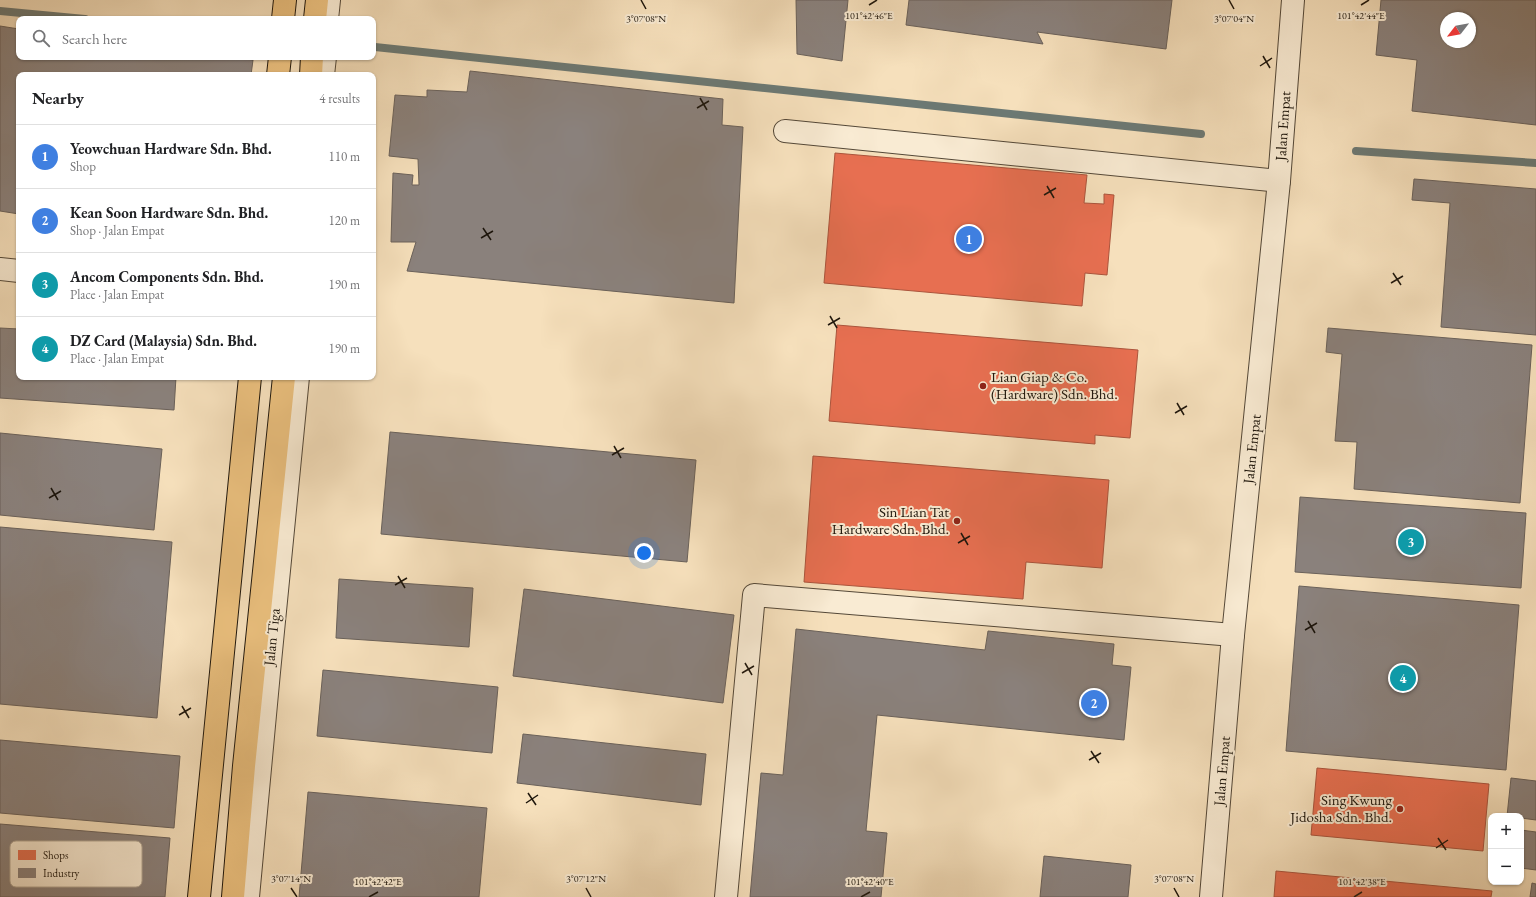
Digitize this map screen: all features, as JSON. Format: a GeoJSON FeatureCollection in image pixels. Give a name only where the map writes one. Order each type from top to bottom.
{"type":"FeatureCollection","features":[{"type":"Feature","properties":{"kind":"highway"},"geometry":{"type":"LineString","coordinates":[[283,16],[285,0]]}},
{"type":"Feature","properties":{"kind":"highway"},"geometry":{"type":"LineString","coordinates":[[315,16],[317,0]]}},
{"type":"Feature","properties":{"kind":"highway"},"geometry":{"type":"LineString","coordinates":[[278,72],[280,60]]}},
{"type":"Feature","properties":{"kind":"highway"},"geometry":{"type":"LineString","coordinates":[[311,72],[312,60]]}},
{"type":"Feature","properties":{"kind":"highway"},"geometry":{"type":"LineString","coordinates":[[199,897],[250,380]]}},
{"type":"Feature","properties":{"kind":"highway"},"geometry":{"type":"LineString","coordinates":[[233,897],[244,766],[284,380]]}},
{"type":"Feature","properties":{"kind":"street"},"geometry":{"type":"LineString","coordinates":[[273,16],[274,0]]}},
{"type":"Feature","properties":{"kind":"street"},"geometry":{"type":"LineString","coordinates":[[328,16],[329,0]]}},
{"type":"Feature","properties":{"kind":"street","name":"Jalan Empat"},"geometry":{"type":"LineString","coordinates":[[1210,897],[1233,635],[1279,181],[1293,0]]}},
{"type":"Feature","properties":{"kind":"street"},"geometry":{"type":"LineString","coordinates":[[268,72],[270,60]]}},
{"type":"Feature","properties":{"kind":"street"},"geometry":{"type":"LineString","coordinates":[[323,72],[325,60]]}},
{"type":"Feature","properties":{"kind":"street"},"geometry":{"type":"LineString","coordinates":[[785,131],[1279,181]]}},
{"type":"Feature","properties":{"kind":"street"},"geometry":{"type":"LineString","coordinates":[[0,269],[16,271]]}},
{"type":"Feature","properties":{"kind":"street"},"geometry":{"type":"LineString","coordinates":[[192,897],[241,380]]}},
{"type":"Feature","properties":{"kind":"street","name":"Jalan Tiga"},"geometry":{"type":"LineString","coordinates":[[248,897],[298,380]]}},
{"type":"Feature","properties":{"kind":"street"},"geometry":{"type":"LineString","coordinates":[[726,897],[754,595],[1233,635]]}},
{"type":"Feature","properties":{"kind":"building: Shops"},"geometry":{"type":"Polygon","coordinates":[[[835,153],[1087,175],[1084,203],[1104,204],[1104,194],[1114,195],[1107,275],[1085,273],[1082,306],[824,283],[835,153]]]}},
{"type":"Feature","properties":{"kind":"building: Shops","name":"Lian Giap & Co. (Hardware) Sdn. Bhd."},"geometry":{"type":"Polygon","coordinates":[[[837,325],[1138,350],[1130,438],[1095,435],[1095,444],[829,421],[837,325]]]}},
{"type":"Feature","properties":{"kind":"building: Shops","name":"Sin Lian Tat Hardware Sdn. Bhd."},"geometry":{"type":"Polygon","coordinates":[[[813,456],[1109,480],[1102,568],[1026,562],[1023,599],[804,582],[813,456]]]}},
{"type":"Feature","properties":{"kind":"building: Shops","name":"Sing Kwung Jidosha Sdn. Bhd."},"geometry":{"type":"Polygon","coordinates":[[[1317,768],[1489,784],[1483,851],[1311,835],[1317,768]]]}},
{"type":"Feature","properties":{"kind":"building: Shops"},"geometry":{"type":"Polygon","coordinates":[[[1276,871],[1492,891],[1491,897],[1274,897],[1276,871]]]}},
{"type":"Feature","properties":{"kind":"building: Industry"},"geometry":{"type":"Polygon","coordinates":[[[796,0],[848,0],[842,61],[797,54],[796,0]]]}},
{"type":"Feature","properties":{"kind":"building: Industry"},"geometry":{"type":"Polygon","coordinates":[[[909,0],[1172,0],[1166,49],[1037,32],[1043,44],[906,25],[909,0]]]}},
{"type":"Feature","properties":{"kind":"building: Industry"},"geometry":{"type":"Polygon","coordinates":[[[1381,0],[1536,0],[1536,125],[1412,111],[1417,60],[1376,55],[1381,0]]]}},
{"type":"Feature","properties":{"kind":"building: Industry"},"geometry":{"type":"Polygon","coordinates":[[[0,26],[16,29],[16,60],[253,60],[251,72],[16,72],[16,214],[0,211],[0,26]]]}},
{"type":"Feature","properties":{"kind":"building: Industry"},"geometry":{"type":"Polygon","coordinates":[[[470,71],[723,99],[722,125],[743,127],[734,303],[407,271],[416,242],[391,242],[393,173],[413,175],[412,185],[419,185],[418,159],[389,156],[395,95],[427,97],[427,90],[467,92],[470,71]]]}},
{"type":"Feature","properties":{"kind":"building: Industry"},"geometry":{"type":"Polygon","coordinates":[[[1414,179],[1536,189],[1536,335],[1441,327],[1450,203],[1412,200],[1414,179]]]}},
{"type":"Feature","properties":{"kind":"building: Industry"},"geometry":{"type":"Polygon","coordinates":[[[0,328],[16,329],[16,380],[176,380],[174,410],[0,398],[0,328]]]}},
{"type":"Feature","properties":{"kind":"building: Industry"},"geometry":{"type":"Polygon","coordinates":[[[1328,328],[1532,345],[1520,503],[1354,489],[1357,442],[1335,441],[1342,354],[1326,352],[1328,328]]]}},
{"type":"Feature","properties":{"kind":"building: Industry"},"geometry":{"type":"Polygon","coordinates":[[[390,432],[696,460],[687,562],[381,534],[390,432]]]}},
{"type":"Feature","properties":{"kind":"building: Industry"},"geometry":{"type":"Polygon","coordinates":[[[0,433],[162,449],[154,530],[0,515],[0,433]]]}},
{"type":"Feature","properties":{"kind":"building: Industry"},"geometry":{"type":"Polygon","coordinates":[[[1300,497],[1526,513],[1521,588],[1295,572],[1300,497]]]}},
{"type":"Feature","properties":{"kind":"building: Industry"},"geometry":{"type":"Polygon","coordinates":[[[0,527],[172,542],[157,718],[0,704],[0,527]]]}},
{"type":"Feature","properties":{"kind":"building: Industry"},"geometry":{"type":"Polygon","coordinates":[[[339,579],[473,588],[469,647],[336,638],[339,579]]]}},
{"type":"Feature","properties":{"kind":"building: Industry"},"geometry":{"type":"Polygon","coordinates":[[[1299,586],[1519,605],[1506,770],[1286,751],[1299,586]]]}},
{"type":"Feature","properties":{"kind":"building: Industry"},"geometry":{"type":"Polygon","coordinates":[[[524,589],[734,615],[723,703],[513,676],[524,589]]]}},
{"type":"Feature","properties":{"kind":"building: Industry"},"geometry":{"type":"Polygon","coordinates":[[[796,629],[985,650],[988,631],[1114,644],[1112,665],[1131,667],[1124,740],[877,715],[866,831],[887,833],[881,897],[750,897],[761,773],[783,775],[796,629]]]}},
{"type":"Feature","properties":{"kind":"building: Industry"},"geometry":{"type":"Polygon","coordinates":[[[323,670],[498,687],[492,753],[317,736],[323,670]]]}},
{"type":"Feature","properties":{"kind":"building: Industry"},"geometry":{"type":"Polygon","coordinates":[[[523,734],[706,754],[701,805],[517,783],[523,734]]]}},
{"type":"Feature","properties":{"kind":"building: Industry"},"geometry":{"type":"Polygon","coordinates":[[[0,740],[180,756],[174,828],[0,813],[0,740]]]}},
{"type":"Feature","properties":{"kind":"building: Industry"},"geometry":{"type":"Polygon","coordinates":[[[1511,778],[1536,781],[1536,820],[1524,818],[1524,813],[1507,813],[1511,778]]]}},
{"type":"Feature","properties":{"kind":"building: Industry"},"geometry":{"type":"Polygon","coordinates":[[[308,792],[487,808],[479,897],[299,897],[308,792]]]}},
{"type":"Feature","properties":{"kind":"building: Industry"},"geometry":{"type":"Polygon","coordinates":[[[0,824],[170,838],[165,897],[0,897],[0,824]]]}},
{"type":"Feature","properties":{"kind":"building: Industry"},"geometry":{"type":"Polygon","coordinates":[[[1524,830],[1536,832],[1536,870],[1524,868],[1524,830]]]}},
{"type":"Feature","properties":{"kind":"building: Industry"},"geometry":{"type":"Polygon","coordinates":[[[1044,856],[1131,865],[1128,897],[1040,897],[1044,856]]]}},
{"type":"Feature","properties":{"kind":"building: Industry"},"geometry":{"type":"Polygon","coordinates":[[[1532,883],[1536,884],[1536,897],[1530,897],[1532,883]]]}},
{"type":"Feature","properties":{"kind":"waterway"},"geometry":{"type":"LineString","coordinates":[[0,11],[53,16]]}},
{"type":"Feature","properties":{"kind":"waterway"},"geometry":{"type":"LineString","coordinates":[[376,47],[1201,134]]}},
{"type":"Feature","properties":{"kind":"waterway"},"geometry":{"type":"LineString","coordinates":[[1356,151],[1536,163]]}},
{"type":"Feature","properties":{"kind":"place","name":"Yeowchuan Hardware Sdn. Bhd."},"geometry":{"type":"Point","coordinates":[969,239]}},
{"type":"Feature","properties":{"kind":"place","name":"Lian Giap & Co. (Hardware) Sdn. Bhd."},"geometry":{"type":"Point","coordinates":[983,386]}},
{"type":"Feature","properties":{"kind":"place","name":"Sin Lian Tat Hardware Sdn. Bhd."},"geometry":{"type":"Point","coordinates":[957,521]}},
{"type":"Feature","properties":{"kind":"place","name":"Ancom Components Sdn. Bhd."},"geometry":{"type":"Point","coordinates":[1411,542]}},
{"type":"Feature","properties":{"kind":"place","name":"DZ Card (Malaysia) Sdn. Bhd."},"geometry":{"type":"Point","coordinates":[1403,678]}},
{"type":"Feature","properties":{"kind":"place","name":"Kean Soon Hardware Sdn. Bhd."},"geometry":{"type":"Point","coordinates":[1094,703]}},
{"type":"Feature","properties":{"kind":"place","name":"Sing Kwung Jidosha Sdn. Bhd."},"geometry":{"type":"Point","coordinates":[1400,809]}}]}
